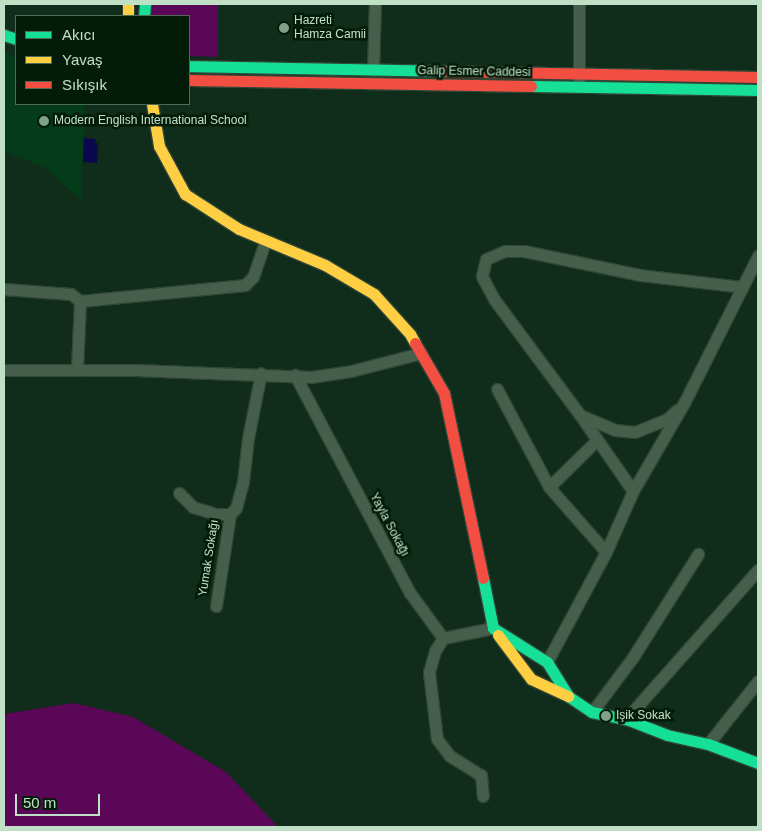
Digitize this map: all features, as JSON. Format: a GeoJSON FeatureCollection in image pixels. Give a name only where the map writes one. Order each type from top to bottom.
{"type":"FeatureCollection","features":[{"type":"Feature","properties":{"kind":"street"},"geometry":{"type":"LineString","coordinates":[[373,70],[375,4]]}},
{"type":"Feature","properties":{"kind":"street"},"geometry":{"type":"LineString","coordinates":[[579,4],[579,88]]}},
{"type":"Feature","properties":{"kind":"street"},"geometry":{"type":"LineString","coordinates":[[190,66],[758,77]]}},
{"type":"Feature","properties":{"kind":"street","name":"Galip Esmer Caddesi"},"geometry":{"type":"LineString","coordinates":[[190,80],[758,90]]}},
{"type":"Feature","properties":{"kind":"street"},"geometry":{"type":"LineString","coordinates":[[152,105],[159,146],[185,194],[239,229],[325,265],[374,294],[410,334],[444,393],[493,628],[531,679],[568,696],[592,712],[626,719],[667,735],[708,744],[758,763]]}},
{"type":"Feature","properties":{"kind":"street"},"geometry":{"type":"LineString","coordinates":[[4,289],[72,294],[80,301],[245,285],[253,277],[266,240]]}},
{"type":"Feature","properties":{"kind":"street"},"geometry":{"type":"LineString","coordinates":[[633,490],[494,299],[482,276],[486,258],[505,251],[524,250],[640,275],[742,287]]}},
{"type":"Feature","properties":{"kind":"street"},"geometry":{"type":"LineString","coordinates":[[546,662],[606,552],[633,490],[684,403],[758,256]]}},
{"type":"Feature","properties":{"kind":"street"},"geometry":{"type":"LineString","coordinates":[[77,370],[80,301]]}},
{"type":"Feature","properties":{"kind":"street"},"geometry":{"type":"LineString","coordinates":[[4,370],[261,373],[311,376],[351,371],[421,353]]}},
{"type":"Feature","properties":{"kind":"street","name":"Yumak Sokağı"},"geometry":{"type":"LineString","coordinates":[[216,606],[230,514],[236,508],[243,482],[248,438],[261,373]]}},
{"type":"Feature","properties":{"kind":"street","name":"Yayla Sokağı"},"geometry":{"type":"LineString","coordinates":[[295,375],[410,593],[444,638]]}},
{"type":"Feature","properties":{"kind":"street"},"geometry":{"type":"LineString","coordinates":[[497,389],[549,487],[606,552]]}},
{"type":"Feature","properties":{"kind":"street"},"geometry":{"type":"LineString","coordinates":[[580,415],[615,430],[636,432],[667,419],[684,403]]}},
{"type":"Feature","properties":{"kind":"street"},"geometry":{"type":"LineString","coordinates":[[549,487],[597,440]]}},
{"type":"Feature","properties":{"kind":"street"},"geometry":{"type":"LineString","coordinates":[[180,493],[193,507],[216,514],[230,514]]}},
{"type":"Feature","properties":{"kind":"street"},"geometry":{"type":"LineString","coordinates":[[592,712],[634,657],[698,554]]}},
{"type":"Feature","properties":{"kind":"street"},"geometry":{"type":"LineString","coordinates":[[626,719],[758,570]]}},
{"type":"Feature","properties":{"kind":"street"},"geometry":{"type":"LineString","coordinates":[[483,796],[481,775],[450,756],[437,739],[428,672],[436,651],[444,638],[493,628],[546,662],[568,696]]}},
{"type":"Feature","properties":{"kind":"street"},"geometry":{"type":"LineString","coordinates":[[708,744],[758,681]]}},
{"type":"Feature","properties":{"kind":"shaded area"},"geometry":{"type":"Polygon","coordinates":[[[151,4],[218,4],[218,57],[190,56],[190,15],[150,15],[151,4]]]}},
{"type":"Feature","properties":{"kind":"shaded area","name":"Modern English International School"},"geometry":{"type":"Polygon","coordinates":[[[4,52],[15,57],[15,105],[85,105],[81,200],[46,168],[4,151],[4,52]]]}},
{"type":"Feature","properties":{"kind":"shaded area"},"geometry":{"type":"Polygon","coordinates":[[[84,138],[96,139],[95,143],[98,143],[97,163],[83,162],[84,138]]]}},
{"type":"Feature","properties":{"kind":"shaded area"},"geometry":{"type":"Polygon","coordinates":[[[74,703],[133,717],[226,772],[278,827],[4,827],[4,714],[74,703]]]}},
{"type":"Feature","properties":{"kind":"traffic: fast"},"geometry":{"type":"LineString","coordinates":[[144,15],[145,4]]}},
{"type":"Feature","properties":{"kind":"traffic: fast"},"geometry":{"type":"LineString","coordinates":[[4,35],[15,39]]}},
{"type":"Feature","properties":{"kind":"traffic: fast"},"geometry":{"type":"LineString","coordinates":[[190,66],[447,71]]}},
{"type":"Feature","properties":{"kind":"traffic: fast"},"geometry":{"type":"LineString","coordinates":[[531,86],[758,90]]}},
{"type":"Feature","properties":{"kind":"traffic: fast"},"geometry":{"type":"LineString","coordinates":[[483,578],[493,628],[547,662],[568,696],[592,712],[626,719],[667,735],[708,744],[758,763]]}},
{"type":"Feature","properties":{"kind":"traffic: slow"},"geometry":{"type":"LineString","coordinates":[[128,4],[128,15]]}},
{"type":"Feature","properties":{"kind":"traffic: slow"},"geometry":{"type":"LineString","coordinates":[[152,105],[159,146],[185,194],[239,229],[325,265],[374,294],[410,334],[415,343]]}},
{"type":"Feature","properties":{"kind":"traffic: slow"},"geometry":{"type":"LineString","coordinates":[[498,635],[531,679],[568,696]]}},
{"type":"Feature","properties":{"kind":"traffic: jam"},"geometry":{"type":"LineString","coordinates":[[447,71],[758,77]]}},
{"type":"Feature","properties":{"kind":"traffic: jam"},"geometry":{"type":"LineString","coordinates":[[190,80],[531,86]]}},
{"type":"Feature","properties":{"kind":"traffic: jam"},"geometry":{"type":"LineString","coordinates":[[415,343],[444,393],[483,578]]}},
{"type":"Feature","properties":{"kind":"place","name":"Hazreti Hamza Camii"},"geometry":{"type":"Point","coordinates":[284,28]}},
{"type":"Feature","properties":{"kind":"place","name":"Modern English International School"},"geometry":{"type":"Point","coordinates":[44,121]}},
{"type":"Feature","properties":{"kind":"place","name":"Işik Sokak"},"geometry":{"type":"Point","coordinates":[606,716]}}]}
